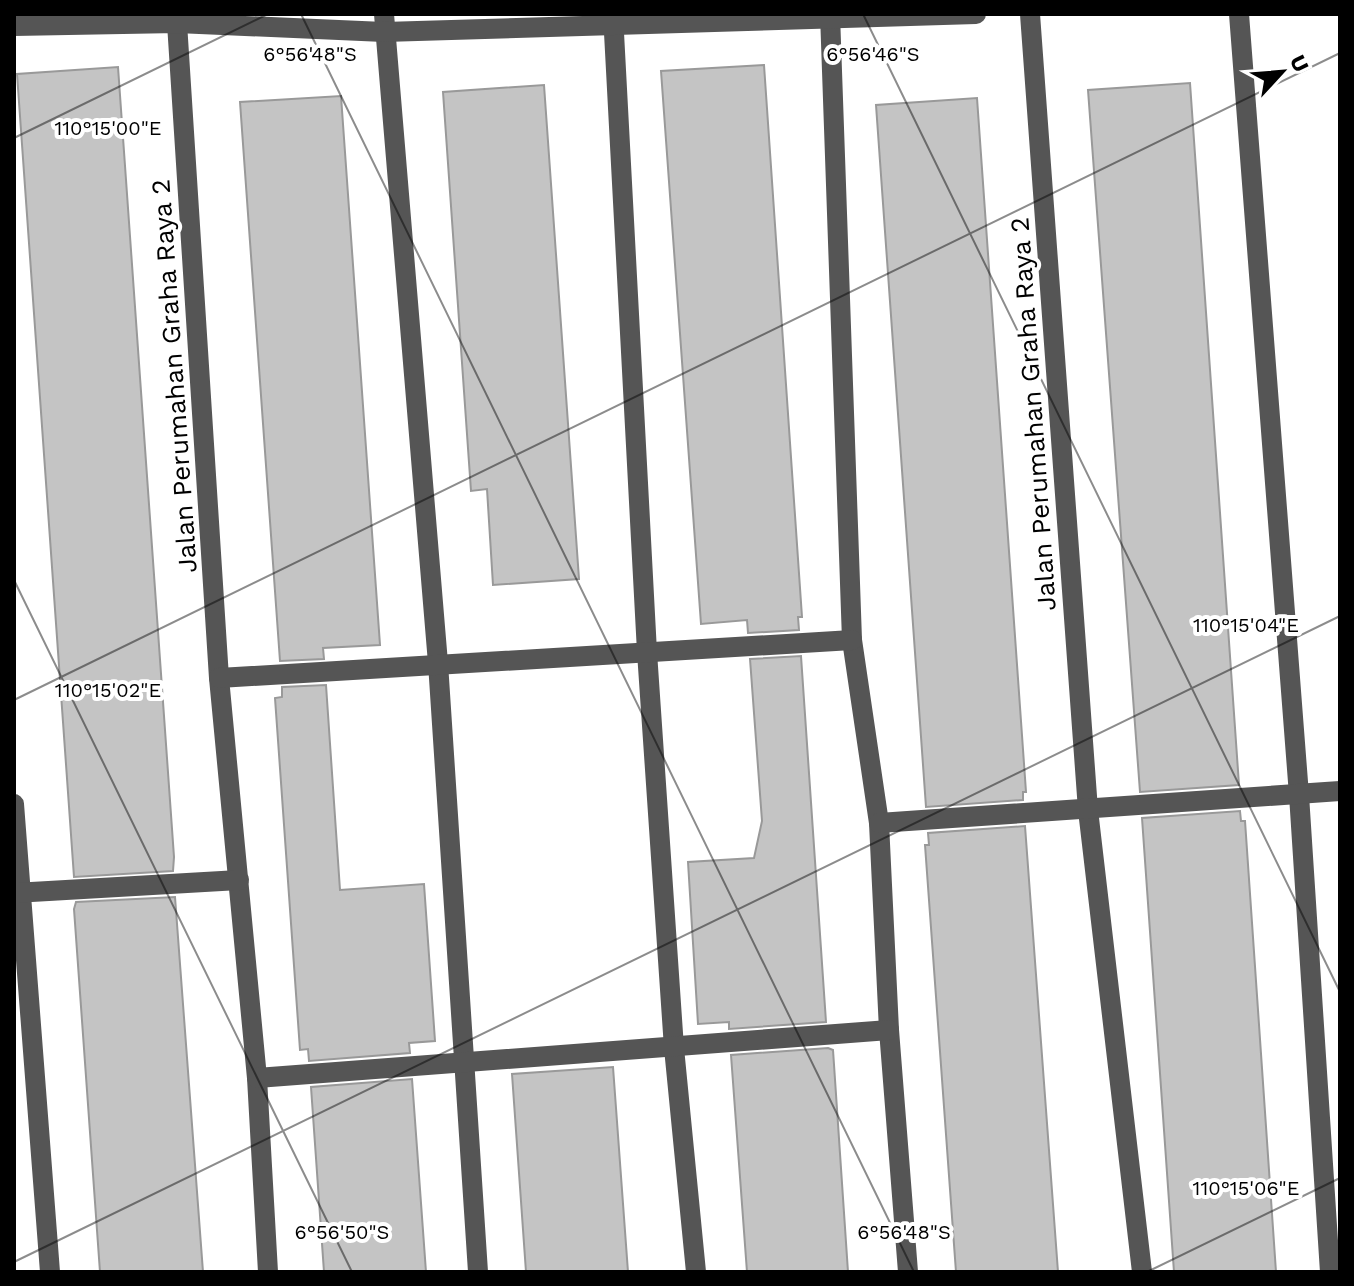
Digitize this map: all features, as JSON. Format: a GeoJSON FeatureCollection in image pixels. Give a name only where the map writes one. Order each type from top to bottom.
{"type":"FeatureCollection","features":[{"type":"Feature","properties":{"kind":"street"},"geometry":{"type":"LineString","coordinates":[[14,26],[976,14]]}},
{"type":"Feature","properties":{"kind":"street","name":"Jalan Perumahan Graha Raya 2"},"geometry":{"type":"LineString","coordinates":[[1030,14],[1088,810],[1142,1272]]}},
{"type":"Feature","properties":{"kind":"street"},"geometry":{"type":"LineString","coordinates":[[1239,14],[1299,795],[1330,1272]]}},
{"type":"Feature","properties":{"kind":"street"},"geometry":{"type":"LineString","coordinates":[[830,16],[852,640],[879,823],[889,1030],[908,1272]]}},
{"type":"Feature","properties":{"kind":"street"},"geometry":{"type":"LineString","coordinates":[[613,19],[647,652],[674,1048],[696,1272]]}},
{"type":"Feature","properties":{"kind":"street","name":"Jalan Perumahan Graha Raya 2"},"geometry":{"type":"LineString","coordinates":[[177,23],[219,678],[257,1078],[268,1272]]}},
{"type":"Feature","properties":{"kind":"street"},"geometry":{"type":"LineString","coordinates":[[384,23],[438,663],[478,1272]]}},
{"type":"Feature","properties":{"kind":"street"},"geometry":{"type":"LineString","coordinates":[[219,678],[852,640]]}},
{"type":"Feature","properties":{"kind":"street"},"geometry":{"type":"LineString","coordinates":[[879,823],[1340,791]]}},
{"type":"Feature","properties":{"kind":"street"},"geometry":{"type":"LineString","coordinates":[[14,804],[16,893],[50,1272]]}},
{"type":"Feature","properties":{"kind":"street"},"geometry":{"type":"LineString","coordinates":[[16,893],[239,880]]}},
{"type":"Feature","properties":{"kind":"street"},"geometry":{"type":"LineString","coordinates":[[257,1078],[462,1060],[674,1048],[889,1030]]}},
{"type":"Feature","properties":{"kind":"building"},"geometry":{"type":"Polygon","coordinates":[[[764,65],[802,617],[798,617],[799,630],[748,633],[747,620],[701,624],[661,71],[764,65]]]}},
{"type":"Feature","properties":{"kind":"building"},"geometry":{"type":"Polygon","coordinates":[[[118,67],[174,857],[173,871],[74,877],[17,74],[118,67]]]}},
{"type":"Feature","properties":{"kind":"building"},"geometry":{"type":"Polygon","coordinates":[[[1190,83],[1239,785],[1140,792],[1088,90],[1190,83]]]}},
{"type":"Feature","properties":{"kind":"building"},"geometry":{"type":"Polygon","coordinates":[[[544,85],[579,579],[493,585],[487,489],[471,491],[443,92],[544,85]]]}},
{"type":"Feature","properties":{"kind":"building"},"geometry":{"type":"Polygon","coordinates":[[[341,96],[380,645],[323,648],[324,659],[280,661],[240,102],[341,96]]]}},
{"type":"Feature","properties":{"kind":"building"},"geometry":{"type":"Polygon","coordinates":[[[977,98],[1026,792],[1023,792],[1023,800],[926,807],[876,105],[977,98]]]}},
{"type":"Feature","properties":{"kind":"building"},"geometry":{"type":"Polygon","coordinates":[[[801,656],[826,1022],[729,1029],[729,1022],[698,1024],[688,862],[754,858],[762,821],[750,659],[801,656]]]}},
{"type":"Feature","properties":{"kind":"building"},"geometry":{"type":"Polygon","coordinates":[[[326,685],[340,890],[424,884],[435,1041],[409,1043],[410,1053],[309,1061],[308,1049],[300,1050],[275,698],[282,697],[282,687],[326,685]]]}},
{"type":"Feature","properties":{"kind":"building"},"geometry":{"type":"Polygon","coordinates":[[[1240,811],[1241,821],[1245,821],[1276,1272],[1174,1272],[1142,818],[1240,811]]]}},
{"type":"Feature","properties":{"kind":"building"},"geometry":{"type":"Polygon","coordinates":[[[1025,826],[1058,1272],[956,1272],[925,845],[929,845],[928,833],[1025,826]]]}},
{"type":"Feature","properties":{"kind":"building"},"geometry":{"type":"Polygon","coordinates":[[[175,897],[203,1272],[100,1272],[74,909],[76,902],[175,897]]]}},
{"type":"Feature","properties":{"kind":"building"},"geometry":{"type":"Polygon","coordinates":[[[833,1050],[848,1272],[747,1272],[731,1055],[833,1050]]]}},
{"type":"Feature","properties":{"kind":"building"},"geometry":{"type":"Polygon","coordinates":[[[613,1067],[628,1272],[526,1272],[512,1074],[613,1067]]]}},
{"type":"Feature","properties":{"kind":"building"},"geometry":{"type":"Polygon","coordinates":[[[412,1079],[426,1272],[324,1272],[311,1087],[412,1079]]]}}]}
